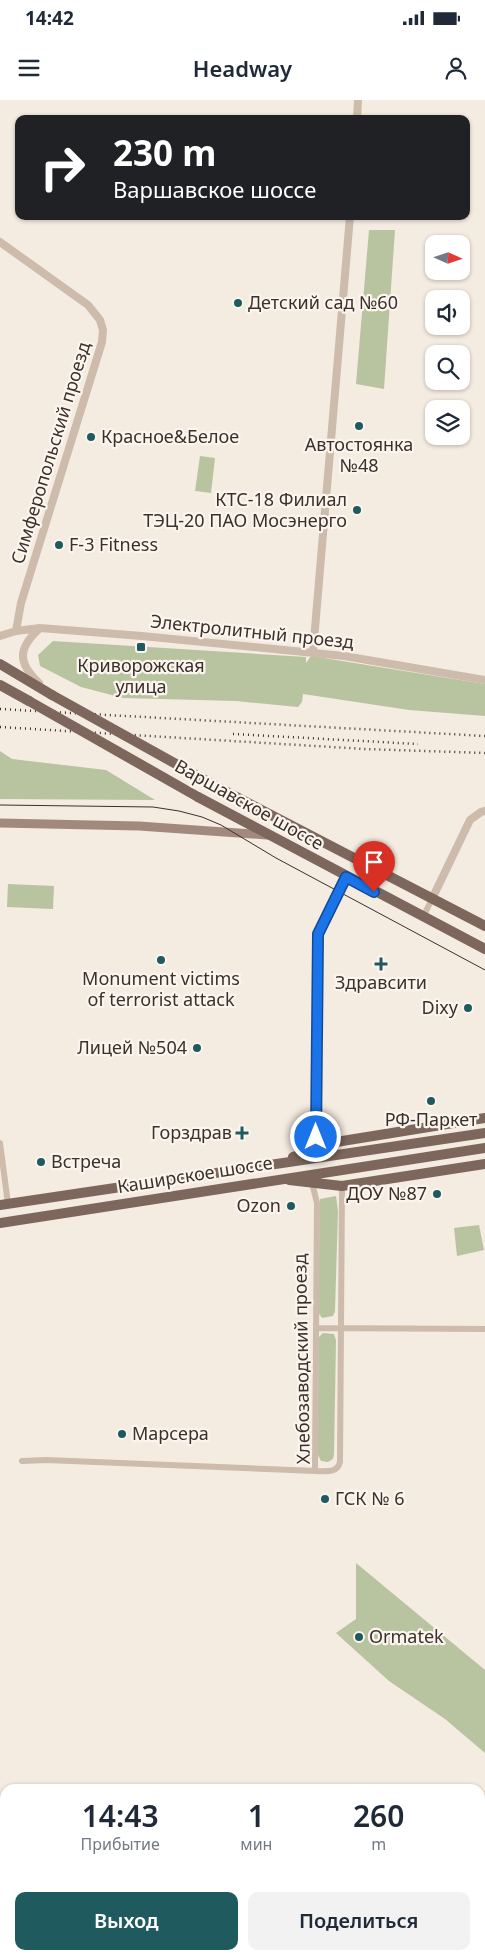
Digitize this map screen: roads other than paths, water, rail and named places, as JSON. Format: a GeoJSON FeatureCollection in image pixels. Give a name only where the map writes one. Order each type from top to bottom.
{"type":"FeatureCollection","features":[{"type":"Feature","properties":{"kind":"main road","name":"Варшавское шоссе"},"geometry":{"type":"LineString","coordinates":[[0,664],[221,789],[485,926]]}},
{"type":"Feature","properties":{"kind":"main road","name":"Варшавское шоссе"},"geometry":{"type":"LineString","coordinates":[[0,685],[267,835],[485,949]]}},
{"type":"Feature","properties":{"kind":"main road"},"geometry":{"type":"LineString","coordinates":[[0,823],[140,826],[267,835]]}},
{"type":"Feature","properties":{"kind":"main road"},"geometry":{"type":"LineString","coordinates":[[268,1165],[336,1142],[485,1118]]}},
{"type":"Feature","properties":{"kind":"main road","name":"Каширское шоссе"},"geometry":{"type":"LineString","coordinates":[[4,1205],[485,1133]]}},
{"type":"Feature","properties":{"kind":"main road","name":"Каширское шоссе"},"geometry":{"type":"LineString","coordinates":[[0,1222],[485,1148]]}},
{"type":"Feature","properties":{"kind":"main road"},"geometry":{"type":"LineString","coordinates":[[276,1179],[342,1186],[485,1164]]}},
{"type":"Feature","properties":{"kind":"street"},"geometry":{"type":"LineString","coordinates":[[357,115],[358,100]]}},
{"type":"Feature","properties":{"kind":"street"},"geometry":{"type":"LineString","coordinates":[[313,652],[350,220]]}},
{"type":"Feature","properties":{"kind":"street","name":"Симферопольский проезд"},"geometry":{"type":"LineString","coordinates":[[0,242],[88,304],[100,320],[103,330],[102,342],[21,603],[16,631]]}},
{"type":"Feature","properties":{"kind":"street"},"geometry":{"type":"LineString","coordinates":[[40,628],[26,642],[22,658],[32,678],[51,694]]}},
{"type":"Feature","properties":{"kind":"street","name":"Электролитный проезд"},"geometry":{"type":"LineString","coordinates":[[0,636],[16,631],[40,628],[313,652],[485,680]]}},
{"type":"Feature","properties":{"kind":"street"},"geometry":{"type":"LineString","coordinates":[[423,917],[470,820],[485,811]]}},
{"type":"Feature","properties":{"kind":"street"},"geometry":{"type":"LineString","coordinates":[[316,1150],[318,934],[346,877]]}},
{"type":"Feature","properties":{"kind":"street"},"geometry":{"type":"LineString","coordinates":[[0,1143],[4,1205]]}},
{"type":"Feature","properties":{"kind":"street","name":"Хлебозаводский проезд"},"geometry":{"type":"LineString","coordinates":[[312,1183],[317,1203],[315,1471],[334,1471],[339,1468],[340,1462],[342,1186]]}},
{"type":"Feature","properties":{"kind":"street"},"geometry":{"type":"LineString","coordinates":[[316,1328],[485,1329]]}},
{"type":"Feature","properties":{"kind":"street"},"geometry":{"type":"LineString","coordinates":[[22,1462],[46,1460],[315,1471]]}},
{"type":"Feature","properties":{"kind":"tram line"},"geometry":{"type":"LineString","coordinates":[[0,805],[153,807],[202,817],[221,825],[276,858],[485,970]]}},
{"type":"Feature","properties":{"kind":"railway"},"geometry":{"type":"LineString","coordinates":[[0,709],[485,736]]}},
{"type":"Feature","properties":{"kind":"railway"},"geometry":{"type":"LineString","coordinates":[[0,727],[365,749],[485,753]]}},
{"type":"Feature","properties":{"kind":"railway"},"geometry":{"type":"LineString","coordinates":[[233,734],[418,744]]}},
{"type":"Feature","properties":{"kind":"place","name":"Детский сад №60"},"geometry":{"type":"Point","coordinates":[238,303]}},
{"type":"Feature","properties":{"kind":"place","name":"Автостоянка №48"},"geometry":{"type":"Point","coordinates":[359,426]}},
{"type":"Feature","properties":{"kind":"place","name":"Красное&Белое"},"geometry":{"type":"Point","coordinates":[91,437]}},
{"type":"Feature","properties":{"kind":"place","name":"КТС-18 Филиал ТЭЦ-20 ПАО Мосэнерго"},"geometry":{"type":"Point","coordinates":[357,510]}},
{"type":"Feature","properties":{"kind":"place","name":"F-3 Fitness"},"geometry":{"type":"Point","coordinates":[59,545]}},
{"type":"Feature","properties":{"kind":"place","name":"Криворожская улица"},"geometry":{"type":"Point","coordinates":[141,647]}},
{"type":"Feature","properties":{"kind":"place","name":"Monument victims of terrorist attack"},"geometry":{"type":"Point","coordinates":[161,960]}},
{"type":"Feature","properties":{"kind":"place","name":"Здравсити"},"geometry":{"type":"Point","coordinates":[381,964]}},
{"type":"Feature","properties":{"kind":"place","name":"Dixy"},"geometry":{"type":"Point","coordinates":[468,1008]}},
{"type":"Feature","properties":{"kind":"place","name":"Лицей №504"},"geometry":{"type":"Point","coordinates":[197,1048]}},
{"type":"Feature","properties":{"kind":"place","name":"РФ-Паркет"},"geometry":{"type":"Point","coordinates":[431,1101]}},
{"type":"Feature","properties":{"kind":"place","name":"Горздрав"},"geometry":{"type":"Point","coordinates":[242,1133]}},
{"type":"Feature","properties":{"kind":"place","name":"Встреча"},"geometry":{"type":"Point","coordinates":[41,1162]}},
{"type":"Feature","properties":{"kind":"place","name":"ДОУ №87"},"geometry":{"type":"Point","coordinates":[437,1194]}},
{"type":"Feature","properties":{"kind":"place","name":"Ozon"},"geometry":{"type":"Point","coordinates":[291,1206]}},
{"type":"Feature","properties":{"kind":"place","name":"Марсера"},"geometry":{"type":"Point","coordinates":[122,1434]}},
{"type":"Feature","properties":{"kind":"place","name":"ГСК № 6"},"geometry":{"type":"Point","coordinates":[325,1499]}},
{"type":"Feature","properties":{"kind":"place","name":"Ormatek"},"geometry":{"type":"Point","coordinates":[359,1637]}}]}
